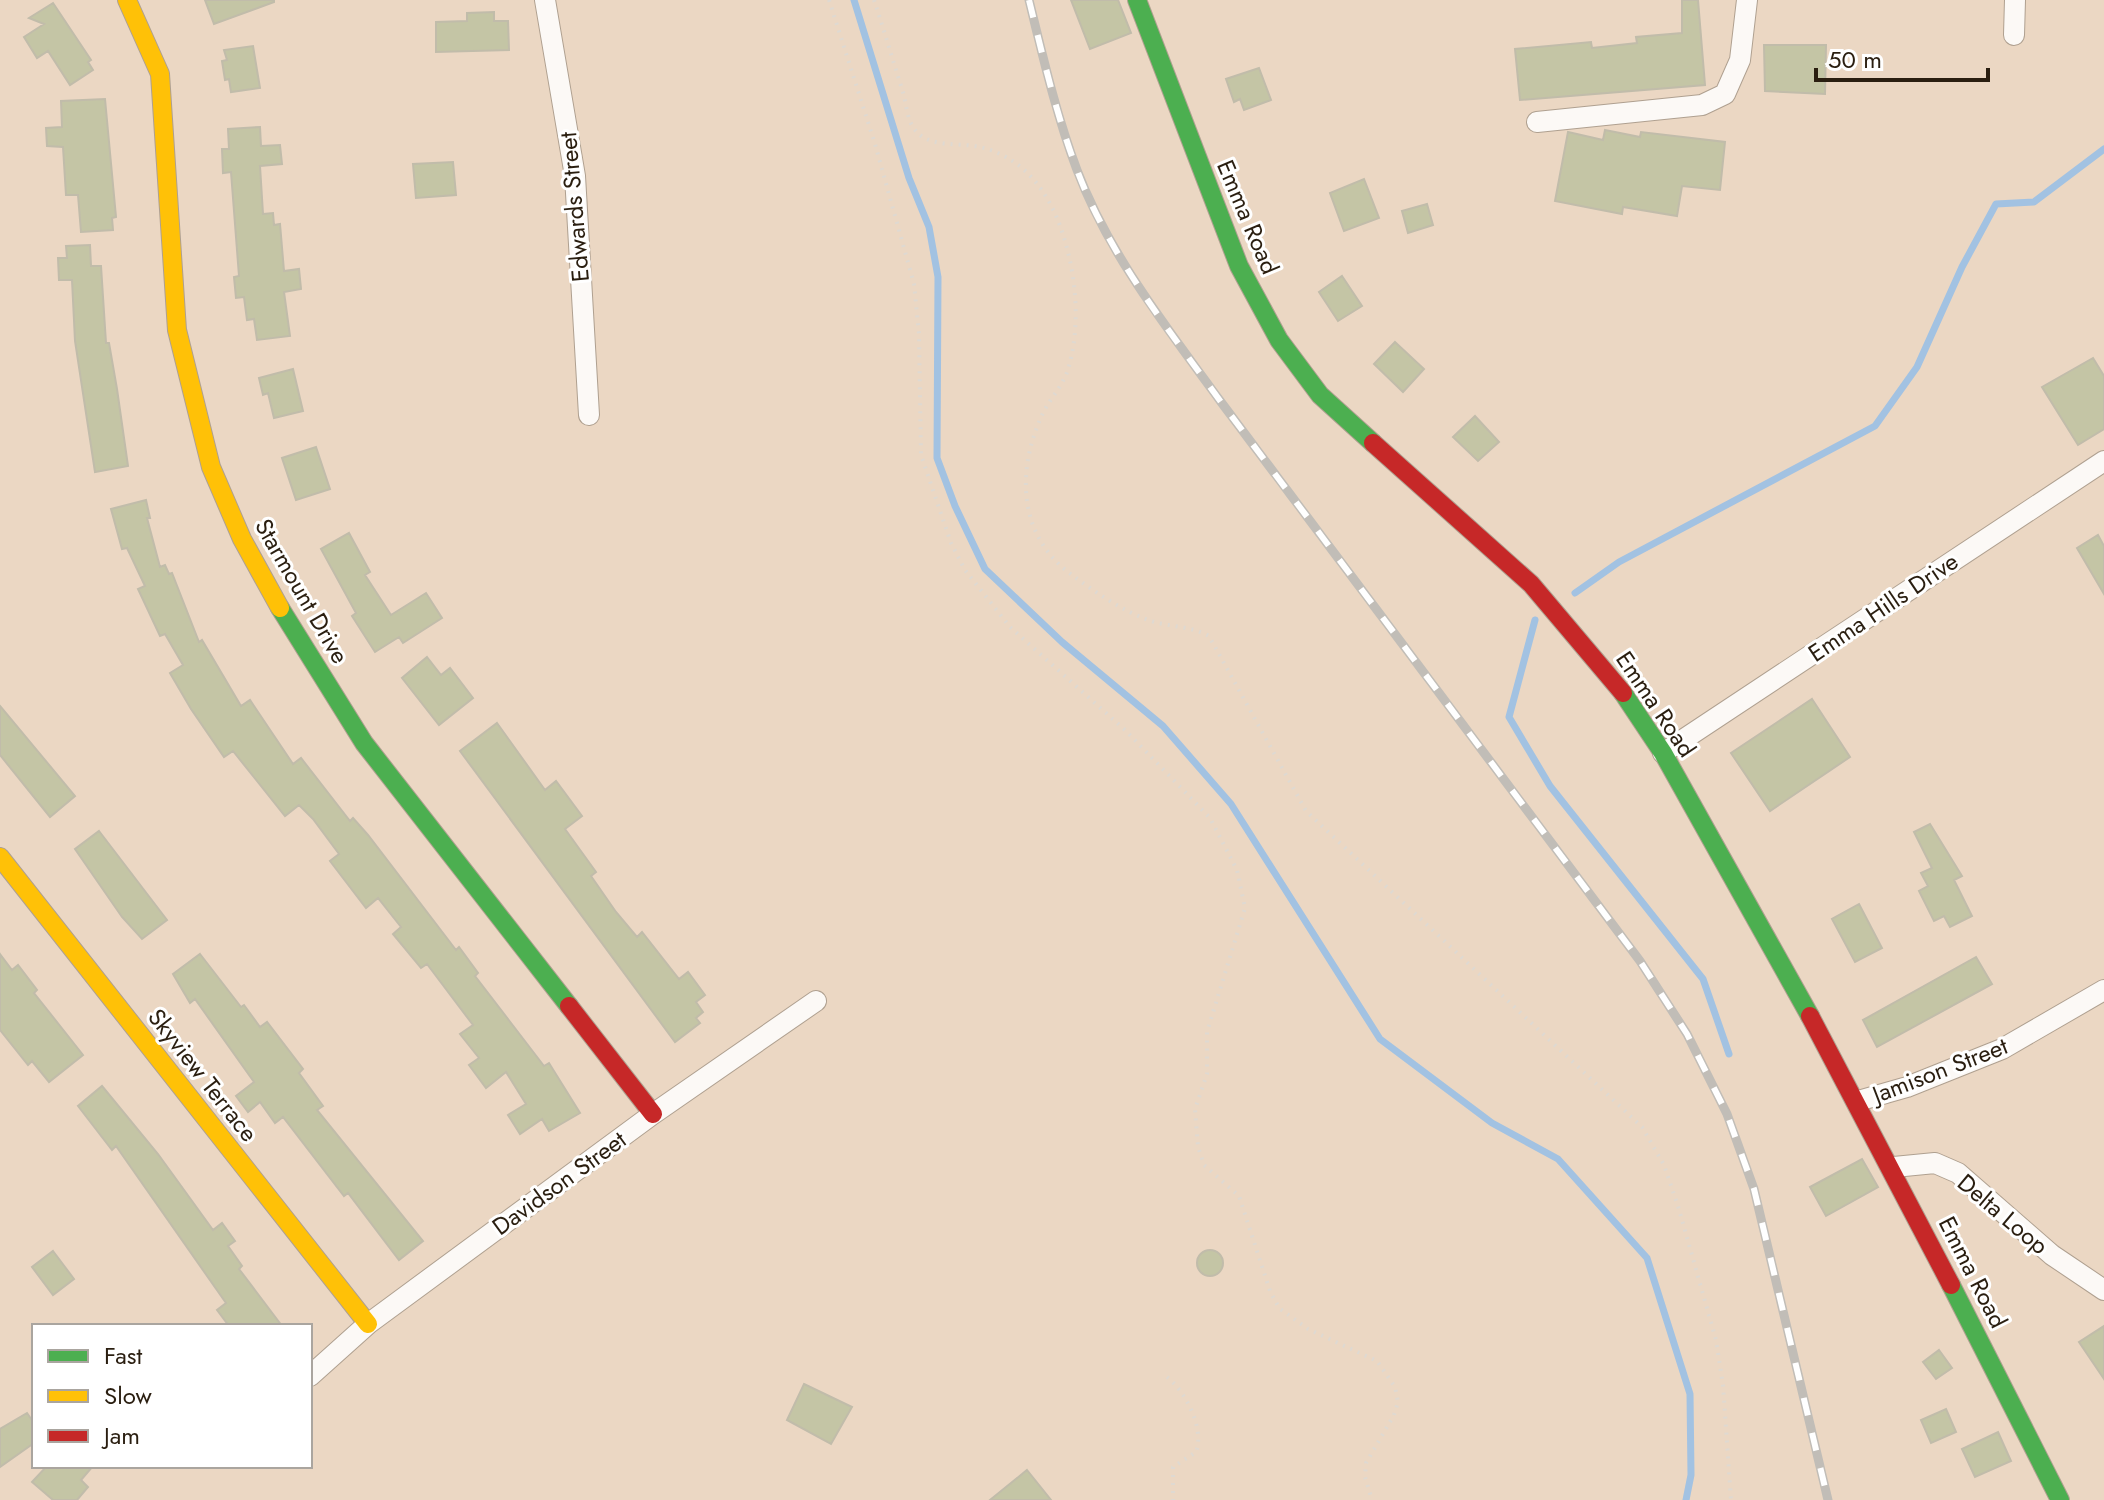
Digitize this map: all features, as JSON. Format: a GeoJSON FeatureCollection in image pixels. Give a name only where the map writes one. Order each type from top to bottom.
{"type":"FeatureCollection","features":[{"type":"Feature","properties":{"kind":"street","name":"Starmount Drive"},"geometry":{"type":"LineString","coordinates":[[127,0],[160,74],[177,330],[211,467],[242,539],[288,623],[364,743],[653,1114]]}},
{"type":"Feature","properties":{"kind":"street","name":"Edwards Street"},"geometry":{"type":"LineString","coordinates":[[545,0],[575,176],[589,415]]}},
{"type":"Feature","properties":{"kind":"street","name":"Emma Road"},"geometry":{"type":"LineString","coordinates":[[1137,0],[1239,266],[1279,340],[1320,395],[1531,584],[1616,682],[1663,753],[1894,1167],[2060,1500]]}},
{"type":"Feature","properties":{"kind":"street"},"geometry":{"type":"LineString","coordinates":[[1537,122],[1702,105],[1725,94],[1740,60],[1747,0]]}},
{"type":"Feature","properties":{"kind":"street"},"geometry":{"type":"LineString","coordinates":[[2014,35],[2015,0]]}},
{"type":"Feature","properties":{"kind":"street","name":"Emma Hills Drive"},"geometry":{"type":"LineString","coordinates":[[1663,753],[2104,461]]}},
{"type":"Feature","properties":{"kind":"street","name":"Skyview Terrace"},"geometry":{"type":"LineString","coordinates":[[0,857],[368,1324]]}},
{"type":"Feature","properties":{"kind":"street","name":"Jamison Street"},"geometry":{"type":"LineString","coordinates":[[1858,1101],[1907,1087],[2002,1049],[2104,990]]}},
{"type":"Feature","properties":{"kind":"street","name":"Davidson Street"},"geometry":{"type":"LineString","coordinates":[[312,1374],[368,1324],[653,1114],[816,1001]]}},
{"type":"Feature","properties":{"kind":"street","name":"Delta Loop"},"geometry":{"type":"LineString","coordinates":[[1894,1167],[1935,1163],[1958,1173],[2052,1255],[2104,1290]]}},
{"type":"Feature","properties":{"kind":"path"},"geometry":{"type":"LineString","coordinates":[[829,0],[875,144],[914,284],[920,359],[921,455],[951,543],[965,570],[1010,627],[1125,730],[1210,818],[1237,870],[1245,908],[1238,939],[1210,1016],[1207,1074],[1195,1109],[1198,1147],[1204,1165],[1239,1196],[1270,1291],[1279,1308],[1308,1329],[1377,1361],[1395,1387],[1398,1402],[1394,1415],[1366,1463],[1365,1477],[1372,1500]]}},
{"type":"Feature","properties":{"kind":"path"},"geometry":{"type":"LineString","coordinates":[[874,0],[913,126],[934,141],[980,147],[1021,166],[1039,184],[1057,219],[1069,257],[1074,296],[1069,367],[1033,435],[1026,471],[1026,507],[1033,531],[1046,552],[1104,596],[1147,619],[1197,630],[1209,636],[1306,811],[1642,1127],[1664,1165],[1692,1246],[1709,1311],[1723,1385],[1731,1500]]}},
{"type":"Feature","properties":{"kind":"path"},"geometry":{"type":"LineString","coordinates":[[1167,1377],[1185,1397],[1199,1437],[1196,1452],[1173,1467],[1173,1500]]}},
{"type":"Feature","properties":{"kind":"building"},"geometry":{"type":"Polygon","coordinates":[[[205,0],[274,0],[274,2],[214,24],[205,0]]]}},
{"type":"Feature","properties":{"kind":"building"},"geometry":{"type":"Polygon","coordinates":[[[1071,0],[1118,0],[1131,33],[1090,49],[1071,0]]]}},
{"type":"Feature","properties":{"kind":"building"},"geometry":{"type":"Polygon","coordinates":[[[1682,0],[1698,0],[1705,85],[1520,100],[1515,49],[1591,42],[1592,48],[1637,43],[1636,37],[1682,33],[1682,0]]]}},
{"type":"Feature","properties":{"kind":"building"},"geometry":{"type":"Polygon","coordinates":[[[53,3],[91,60],[88,62],[93,70],[70,85],[48,51],[37,58],[24,37],[44,24],[29,18],[53,3]]]}},
{"type":"Feature","properties":{"kind":"building"},"geometry":{"type":"Polygon","coordinates":[[[494,12],[494,21],[508,21],[509,50],[436,52],[436,22],[467,21],[467,13],[494,12]]]}},
{"type":"Feature","properties":{"kind":"building"},"geometry":{"type":"Polygon","coordinates":[[[1764,45],[1826,45],[1825,94],[1765,91],[1764,45]]]}},
{"type":"Feature","properties":{"kind":"building"},"geometry":{"type":"Polygon","coordinates":[[[253,46],[260,88],[231,92],[229,79],[225,80],[222,61],[227,60],[224,50],[253,46]]]}},
{"type":"Feature","properties":{"kind":"building"},"geometry":{"type":"Polygon","coordinates":[[[1259,68],[1271,100],[1244,110],[1240,99],[1234,102],[1226,79],[1259,68]]]}},
{"type":"Feature","properties":{"kind":"building"},"geometry":{"type":"Polygon","coordinates":[[[105,99],[116,217],[112,218],[113,230],[81,232],[78,195],[66,195],[63,147],[47,146],[46,128],[62,127],[61,101],[105,99]]]}},
{"type":"Feature","properties":{"kind":"building"},"geometry":{"type":"Polygon","coordinates":[[[260,127],[261,146],[280,145],[282,164],[260,166],[263,214],[273,213],[274,225],[280,224],[284,271],[299,269],[301,289],[284,292],[290,336],[257,340],[254,319],[247,320],[244,297],[236,298],[234,277],[239,276],[231,172],[223,173],[222,149],[229,149],[228,129],[260,127]]]}},
{"type":"Feature","properties":{"kind":"building"},"geometry":{"type":"Polygon","coordinates":[[[1605,130],[1640,137],[1641,132],[1725,142],[1720,190],[1682,186],[1677,216],[1623,207],[1622,214],[1555,201],[1568,132],[1603,140],[1605,130]]]}},
{"type":"Feature","properties":{"kind":"building"},"geometry":{"type":"Polygon","coordinates":[[[453,162],[456,195],[416,198],[413,164],[453,162]]]}},
{"type":"Feature","properties":{"kind":"building"},"geometry":{"type":"Polygon","coordinates":[[[1364,179],[1379,218],[1344,231],[1330,193],[1364,179]]]}},
{"type":"Feature","properties":{"kind":"building"},"geometry":{"type":"Polygon","coordinates":[[[1427,204],[1433,225],[1408,233],[1402,211],[1427,204]]]}},
{"type":"Feature","properties":{"kind":"building"},"geometry":{"type":"Polygon","coordinates":[[[90,245],[91,266],[101,266],[106,343],[109,343],[128,466],[95,472],[75,341],[72,280],[59,280],[58,258],[67,258],[66,246],[90,245]]]}},
{"type":"Feature","properties":{"kind":"building"},"geometry":{"type":"Polygon","coordinates":[[[1342,276],[1362,306],[1338,321],[1319,292],[1342,276]]]}},
{"type":"Feature","properties":{"kind":"building"},"geometry":{"type":"Polygon","coordinates":[[[1395,342],[1424,369],[1403,392],[1374,364],[1395,342]]]}},
{"type":"Feature","properties":{"kind":"building"},"geometry":{"type":"Polygon","coordinates":[[[2093,358],[2104,376],[2104,429],[2078,445],[2042,387],[2093,358]]]}},
{"type":"Feature","properties":{"kind":"building"},"geometry":{"type":"Polygon","coordinates":[[[293,369],[303,411],[274,418],[268,393],[263,395],[259,378],[293,369]]]}},
{"type":"Feature","properties":{"kind":"building"},"geometry":{"type":"Polygon","coordinates":[[[1475,416],[1499,442],[1478,461],[1453,437],[1475,416]]]}},
{"type":"Feature","properties":{"kind":"building"},"geometry":{"type":"Polygon","coordinates":[[[316,447],[330,489],[296,500],[282,458],[316,447]]]}},
{"type":"Feature","properties":{"kind":"building"},"geometry":{"type":"Polygon","coordinates":[[[146,500],[150,518],[147,518],[160,567],[165,565],[169,574],[172,573],[199,642],[202,640],[241,706],[250,700],[293,764],[301,758],[350,821],[353,818],[368,835],[456,950],[459,947],[478,973],[475,976],[544,1066],[549,1063],[580,1113],[549,1131],[542,1119],[520,1134],[508,1115],[526,1104],[506,1072],[486,1088],[469,1065],[479,1058],[460,1034],[473,1025],[427,964],[421,968],[393,934],[401,927],[378,898],[366,908],[330,861],[339,854],[299,805],[285,816],[233,751],[224,757],[170,673],[183,665],[165,634],[160,636],[138,589],[145,586],[127,548],[122,549],[111,509],[146,500]]]}},
{"type":"Feature","properties":{"kind":"building"},"geometry":{"type":"Polygon","coordinates":[[[349,533],[370,572],[365,575],[391,615],[426,593],[442,618],[403,643],[399,637],[375,652],[352,616],[356,613],[321,549],[349,533]]]}},
{"type":"Feature","properties":{"kind":"building"},"geometry":{"type":"Polygon","coordinates":[[[2098,535],[2104,546],[2104,594],[2077,548],[2098,535]]]}},
{"type":"Feature","properties":{"kind":"building"},"geometry":{"type":"Polygon","coordinates":[[[427,657],[441,675],[450,668],[473,698],[439,725],[402,678],[427,657]]]}},
{"type":"Feature","properties":{"kind":"building"},"geometry":{"type":"Polygon","coordinates":[[[1812,699],[1850,757],[1770,811],[1731,753],[1812,699]]]}},
{"type":"Feature","properties":{"kind":"building"},"geometry":{"type":"Polygon","coordinates":[[[0,706],[75,796],[50,817],[0,755],[0,706]]]}},
{"type":"Feature","properties":{"kind":"building"},"geometry":{"type":"Polygon","coordinates":[[[497,723],[545,790],[556,781],[582,816],[565,829],[596,872],[591,876],[616,912],[637,937],[642,932],[679,979],[688,972],[705,995],[696,1002],[703,1012],[696,1018],[700,1023],[675,1042],[460,751],[497,723]]]}},
{"type":"Feature","properties":{"kind":"building"},"geometry":{"type":"Polygon","coordinates":[[[1930,824],[1962,876],[1954,880],[1972,916],[1950,927],[1944,916],[1934,921],[1919,891],[1928,886],[1921,873],[1932,868],[1914,832],[1930,824]]]}},
{"type":"Feature","properties":{"kind":"building"},"geometry":{"type":"Polygon","coordinates":[[[99,831],[167,920],[142,939],[122,917],[75,849],[99,831]]]}},
{"type":"Feature","properties":{"kind":"building"},"geometry":{"type":"Polygon","coordinates":[[[1859,904],[1882,948],[1855,962],[1832,919],[1859,904]]]}},
{"type":"Feature","properties":{"kind":"building"},"geometry":{"type":"Polygon","coordinates":[[[0,954],[12,970],[18,965],[37,990],[34,993],[83,1055],[49,1082],[32,1061],[28,1065],[0,1030],[0,954]]]}},
{"type":"Feature","properties":{"kind":"building"},"geometry":{"type":"Polygon","coordinates":[[[200,954],[260,1027],[267,1022],[303,1069],[299,1073],[323,1106],[317,1110],[423,1241],[399,1260],[348,1193],[344,1196],[283,1117],[275,1123],[260,1102],[248,1112],[236,1096],[254,1082],[195,999],[190,1003],[173,974],[200,954]]]}},
{"type":"Feature","properties":{"kind":"building"},"geometry":{"type":"Polygon","coordinates":[[[1976,957],[1992,984],[1877,1047],[1863,1020],[1976,957]]]}},
{"type":"Feature","properties":{"kind":"building"},"geometry":{"type":"Polygon","coordinates":[[[102,1086],[158,1154],[213,1230],[222,1223],[235,1241],[228,1246],[242,1266],[239,1269],[280,1324],[228,1324],[217,1310],[226,1303],[116,1146],[112,1150],[78,1106],[102,1086]]]}},
{"type":"Feature","properties":{"kind":"building"},"geometry":{"type":"Polygon","coordinates":[[[1862,1159],[1878,1187],[1826,1216],[1810,1187],[1862,1159]]]}},
{"type":"Feature","properties":{"kind":"building"},"geometry":{"type":"Polygon","coordinates":[[[1210,1250],[1219,1254],[1223,1263],[1219,1272],[1210,1276],[1201,1272],[1197,1263],[1201,1254],[1210,1250]]]}},
{"type":"Feature","properties":{"kind":"building"},"geometry":{"type":"Polygon","coordinates":[[[53,1251],[74,1279],[53,1295],[32,1267],[53,1251]]]}},
{"type":"Feature","properties":{"kind":"building"},"geometry":{"type":"Polygon","coordinates":[[[2104,1326],[2104,1379],[2079,1342],[2104,1326]]]}},
{"type":"Feature","properties":{"kind":"building"},"geometry":{"type":"Polygon","coordinates":[[[1939,1350],[1952,1368],[1936,1379],[1923,1362],[1939,1350]]]}},
{"type":"Feature","properties":{"kind":"building"},"geometry":{"type":"Polygon","coordinates":[[[804,1384],[852,1407],[831,1444],[787,1420],[804,1384]]]}},
{"type":"Feature","properties":{"kind":"building"},"geometry":{"type":"Polygon","coordinates":[[[1946,1409],[1956,1432],[1931,1443],[1921,1420],[1946,1409]]]}},
{"type":"Feature","properties":{"kind":"building"},"geometry":{"type":"Polygon","coordinates":[[[27,1413],[32,1420],[32,1444],[0,1467],[0,1429],[27,1413]]]}},
{"type":"Feature","properties":{"kind":"building"},"geometry":{"type":"Polygon","coordinates":[[[1998,1432],[2011,1461],[1975,1477],[1962,1449],[1998,1432]]]}},
{"type":"Feature","properties":{"kind":"building"},"geometry":{"type":"Polygon","coordinates":[[[45,1468],[91,1468],[81,1480],[88,1487],[77,1500],[53,1500],[32,1482],[45,1468]]]}},
{"type":"Feature","properties":{"kind":"building"},"geometry":{"type":"Polygon","coordinates":[[[1027,1470],[1051,1500],[990,1500],[1027,1470]]]}},
{"type":"Feature","properties":{"kind":"waterway"},"geometry":{"type":"LineString","coordinates":[[854,0],[909,178],[929,227],[938,277],[937,458],[955,506],[985,569],[1062,642],[1163,726],[1231,804],[1380,1039],[1492,1123],[1558,1159],[1647,1258],[1690,1394],[1691,1475],[1686,1500]]}},
{"type":"Feature","properties":{"kind":"waterway"},"geometry":{"type":"LineString","coordinates":[[1575,593],[1619,562],[1875,426],[1917,367],[1962,267],[1996,204],[2034,202],[2104,149]]}},
{"type":"Feature","properties":{"kind":"waterway"},"geometry":{"type":"LineString","coordinates":[[1535,620],[1509,717],[1550,786],[1703,979],[1729,1054]]}},
{"type":"Feature","properties":{"kind":"railway"},"geometry":{"type":"LineString","coordinates":[[1029,0],[1069,149],[1090,201],[1123,262],[1221,402],[1640,961],[1687,1034],[1727,1114],[1754,1189],[1828,1500]]}},
{"type":"Feature","properties":{"kind":"traffic: fast"},"geometry":{"type":"LineString","coordinates":[[1137,0],[1239,266],[1279,340],[1320,395],[1373,443]]}},
{"type":"Feature","properties":{"kind":"traffic: fast"},"geometry":{"type":"LineString","coordinates":[[280,608],[364,743],[569,1006]]}},
{"type":"Feature","properties":{"kind":"traffic: fast"},"geometry":{"type":"LineString","coordinates":[[1623,693],[1663,753],[1810,1016]]}},
{"type":"Feature","properties":{"kind":"traffic: fast"},"geometry":{"type":"LineString","coordinates":[[1951,1285],[2060,1500]]}},
{"type":"Feature","properties":{"kind":"traffic: slow"},"geometry":{"type":"LineString","coordinates":[[127,0],[160,74],[177,330],[211,467],[242,539],[280,608]]}},
{"type":"Feature","properties":{"kind":"traffic: slow"},"geometry":{"type":"LineString","coordinates":[[0,857],[368,1324]]}},
{"type":"Feature","properties":{"kind":"traffic: jam"},"geometry":{"type":"LineString","coordinates":[[1373,443],[1531,584],[1623,693]]}},
{"type":"Feature","properties":{"kind":"traffic: jam"},"geometry":{"type":"LineString","coordinates":[[569,1006],[653,1114]]}},
{"type":"Feature","properties":{"kind":"traffic: jam"},"geometry":{"type":"LineString","coordinates":[[1810,1016],[1951,1285]]}}]}
